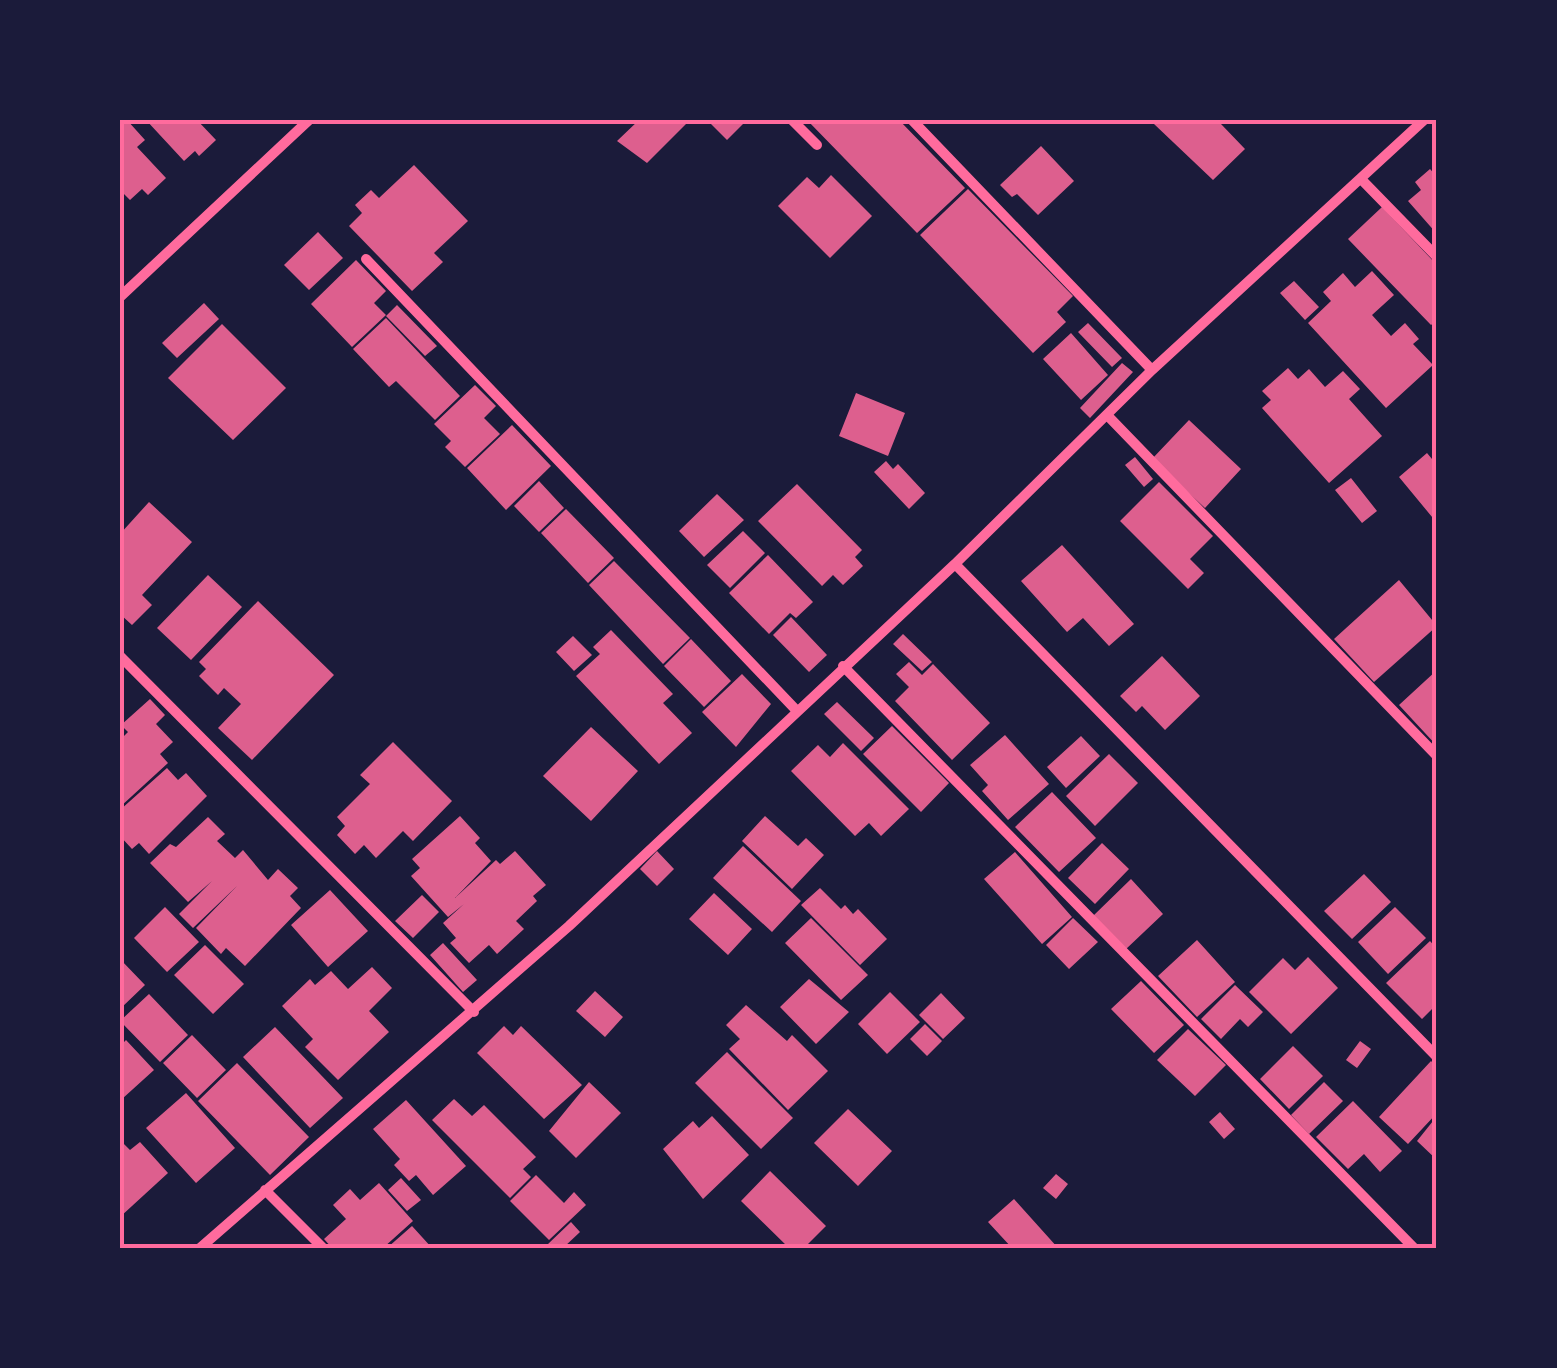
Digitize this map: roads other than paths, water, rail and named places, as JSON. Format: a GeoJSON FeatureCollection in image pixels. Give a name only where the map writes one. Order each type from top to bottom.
{"type":"FeatureCollection","features":[{"type":"Feature","properties":{"kind":"street"},"geometry":{"type":"LineString","coordinates":[[120,297],[308,120]]}},
{"type":"Feature","properties":{"kind":"street"},"geometry":{"type":"LineString","coordinates":[[792,120],[817,145]]}},
{"type":"Feature","properties":{"kind":"street"},"geometry":{"type":"LineString","coordinates":[[912,120],[1152,370]]}},
{"type":"Feature","properties":{"kind":"street"},"geometry":{"type":"LineString","coordinates":[[200,1248],[474,1012],[955,564],[1152,370],[1424,120]]}},
{"type":"Feature","properties":{"kind":"street"},"geometry":{"type":"LineString","coordinates":[[1360,179],[1437,257]]}},
{"type":"Feature","properties":{"kind":"street"},"geometry":{"type":"LineString","coordinates":[[366,259],[797,711]]}},
{"type":"Feature","properties":{"kind":"street"},"geometry":{"type":"LineString","coordinates":[[1108,414],[1437,756]]}},
{"type":"Feature","properties":{"kind":"street"},"geometry":{"type":"LineString","coordinates":[[955,564],[1437,1057]]}},
{"type":"Feature","properties":{"kind":"street"},"geometry":{"type":"LineString","coordinates":[[120,656],[474,1012]]}},
{"type":"Feature","properties":{"kind":"street"},"geometry":{"type":"LineString","coordinates":[[843,666],[1414,1248]]}},
{"type":"Feature","properties":{"kind":"street"},"geometry":{"type":"LineString","coordinates":[[265,1190],[323,1248]]}}]}
